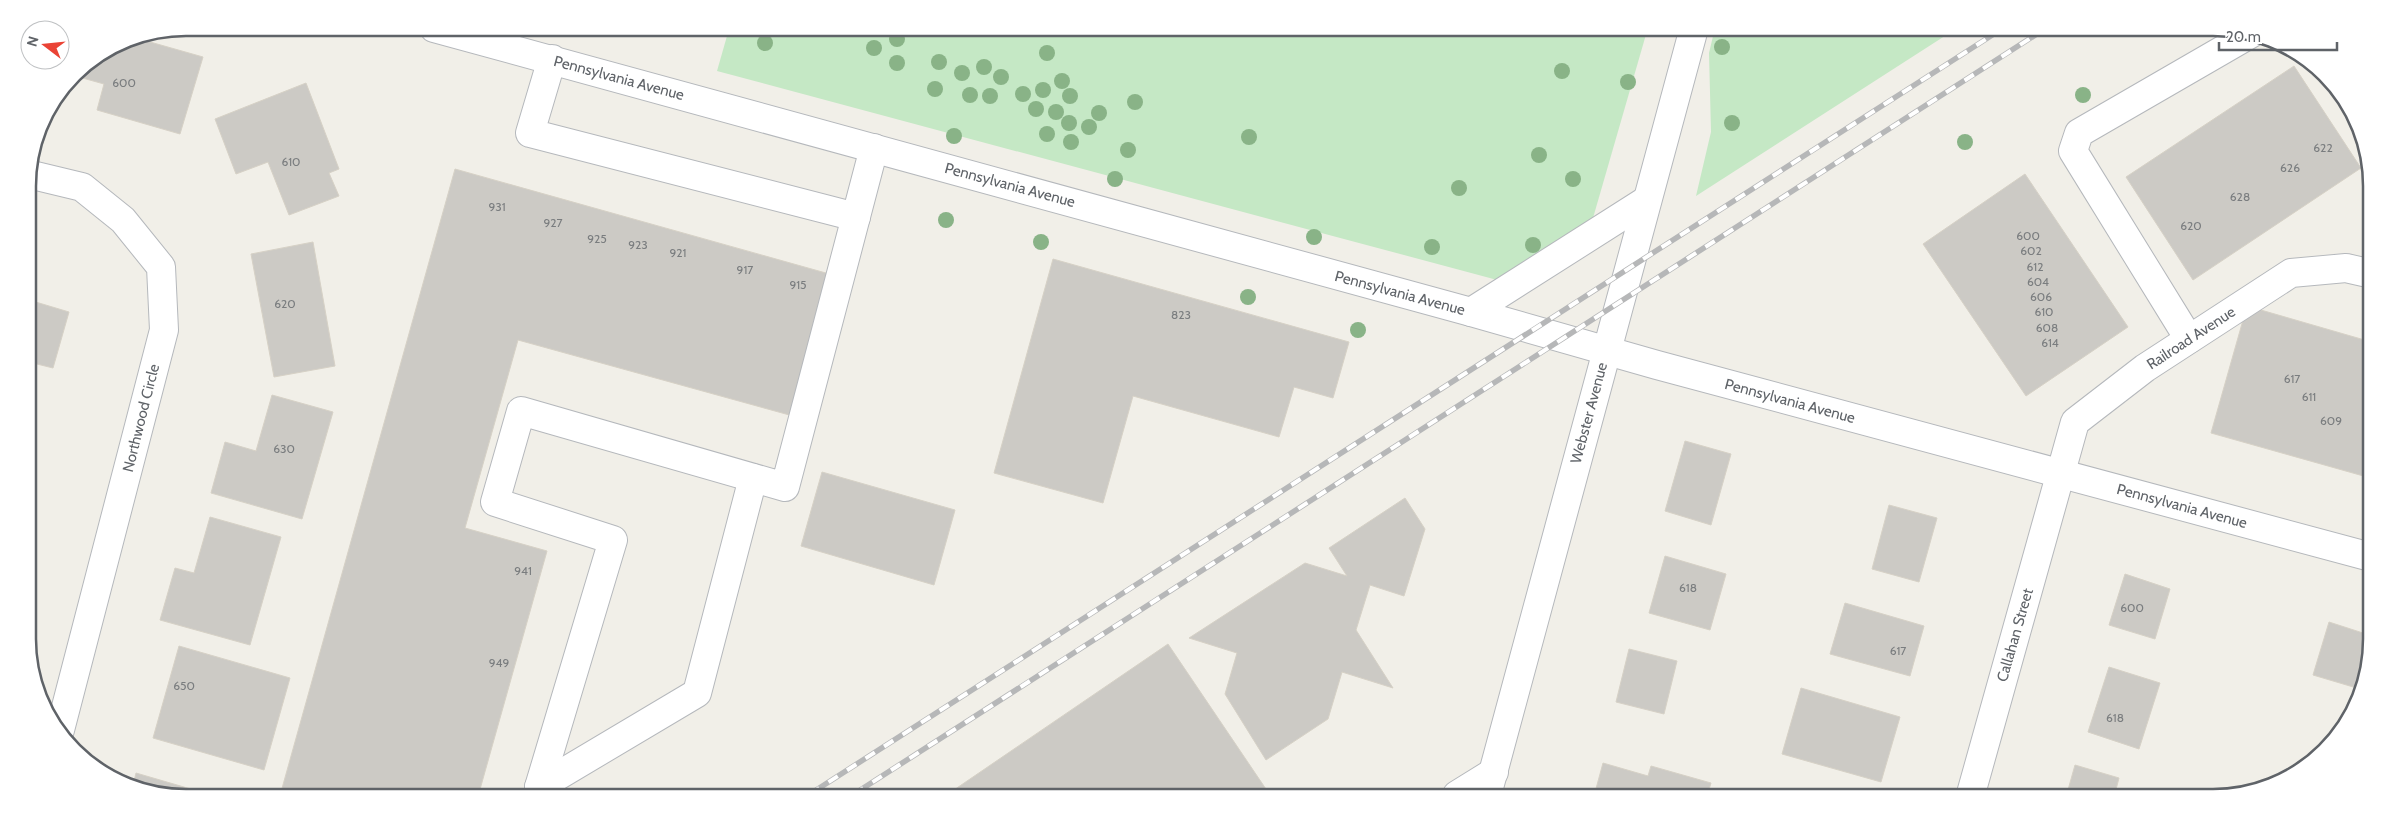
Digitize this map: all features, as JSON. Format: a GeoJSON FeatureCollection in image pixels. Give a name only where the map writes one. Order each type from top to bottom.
{"type":"FeatureCollection","features":[{"type":"Feature","properties":{"kind":"street","name":"Webster Avenue"},"geometry":{"type":"LineString","coordinates":[[1491,783],[1692,36]]}},
{"type":"Feature","properties":{"kind":"street","name":"Pennsylvania Avenue"},"geometry":{"type":"LineString","coordinates":[[481,37],[552,59],[1471,312],[1606,351],[2363,555]]}},
{"type":"Feature","properties":{"kind":"street"},"geometry":{"type":"LineString","coordinates":[[2189,339],[2073,151],[2079,133],[2241,39]]}},
{"type":"Feature","properties":{"kind":"street"},"geometry":{"type":"LineString","coordinates":[[552,59],[530,133],[856,217]]}},
{"type":"Feature","properties":{"kind":"street"},"geometry":{"type":"LineString","coordinates":[[753,478],[697,693],[539,787],[613,540],[495,502],[520,411],[785,487],[874,148]]}},
{"type":"Feature","properties":{"kind":"street","name":"Northwood Circle"},"geometry":{"type":"LineString","coordinates":[[37,176],[82,188],[123,220],[161,267],[164,330],[62,723]]}},
{"type":"Feature","properties":{"kind":"street"},"geometry":{"type":"LineString","coordinates":[[1471,312],[1647,200]]}},
{"type":"Feature","properties":{"kind":"street","name":"Railroad Avenue"},"geometry":{"type":"LineString","coordinates":[[2060,474],[2075,422],[2145,368],[2291,273],[2346,268],[2363,272]]}},
{"type":"Feature","properties":{"kind":"street","name":"Callahan Street"},"geometry":{"type":"LineString","coordinates":[[1972,788],[2060,474]]}},
{"type":"Feature","properties":{"kind":"street"},"geometry":{"type":"LineString","coordinates":[[1476,788],[1491,783]]}},
{"type":"Feature","properties":{"kind":"green space"},"geometry":{"type":"Polygon","coordinates":[[[1645,36],[1593,218],[1501,281],[717,71],[727,37],[1645,36]]]}},
{"type":"Feature","properties":{"kind":"green space"},"geometry":{"type":"Polygon","coordinates":[[[1713,36],[1945,36],[1696,196],[1711,132],[1709,53],[1713,36]]]}},
{"type":"Feature","properties":{"kind":"building"},"geometry":{"type":"Polygon","coordinates":[[[147,41],[203,57],[180,134],[97,110],[104,84],[83,78],[103,62],[120,52],[147,41]]]}},
{"type":"Feature","properties":{"kind":"building"},"geometry":{"type":"Polygon","coordinates":[[[2294,66],[2361,168],[2193,280],[2126,177],[2294,66]]]}},
{"type":"Feature","properties":{"kind":"building"},"geometry":{"type":"Polygon","coordinates":[[[306,83],[339,169],[329,173],[339,196],[289,215],[268,162],[236,174],[215,119],[306,83]]]}},
{"type":"Feature","properties":{"kind":"building"},"geometry":{"type":"Polygon","coordinates":[[[455,169],[833,275],[793,416],[518,340],[465,528],[547,551],[480,789],[282,789],[455,169]]]}},
{"type":"Feature","properties":{"kind":"building"},"geometry":{"type":"Polygon","coordinates":[[[2025,174],[2128,327],[2026,396],[1923,244],[2025,174]]]}},
{"type":"Feature","properties":{"kind":"building"},"geometry":{"type":"Polygon","coordinates":[[[313,242],[335,366],[274,377],[251,254],[313,242]]]}},
{"type":"Feature","properties":{"kind":"building"},"geometry":{"type":"Polygon","coordinates":[[[1053,259],[1349,342],[1333,398],[1294,387],[1279,437],[1133,396],[1103,503],[994,473],[1053,259]]]}},
{"type":"Feature","properties":{"kind":"building"},"geometry":{"type":"Polygon","coordinates":[[[37,302],[69,312],[53,368],[37,364],[37,302]]]}},
{"type":"Feature","properties":{"kind":"building"},"geometry":{"type":"Polygon","coordinates":[[[2247,306],[2363,340],[2363,476],[2211,433],[2247,306]]]}},
{"type":"Feature","properties":{"kind":"building"},"geometry":{"type":"Polygon","coordinates":[[[272,395],[333,412],[302,519],[211,493],[225,442],[256,451],[272,395]]]}},
{"type":"Feature","properties":{"kind":"building"},"geometry":{"type":"Polygon","coordinates":[[[1685,441],[1731,454],[1711,525],[1665,511],[1685,441]]]}},
{"type":"Feature","properties":{"kind":"building"},"geometry":{"type":"Polygon","coordinates":[[[822,472],[955,510],[934,585],[801,546],[822,472]]]}},
{"type":"Feature","properties":{"kind":"building"},"geometry":{"type":"Polygon","coordinates":[[[1405,498],[1425,529],[1404,596],[1370,585],[1356,630],[1393,688],[1342,672],[1328,719],[1266,760],[1225,694],[1237,653],[1189,638],[1305,563],[1347,576],[1329,548],[1405,498]]]}},
{"type":"Feature","properties":{"kind":"building"},"geometry":{"type":"Polygon","coordinates":[[[1889,505],[1937,518],[1919,582],[1872,569],[1889,505]]]}},
{"type":"Feature","properties":{"kind":"building"},"geometry":{"type":"Polygon","coordinates":[[[210,517],[281,537],[250,645],[160,620],[175,568],[194,573],[210,517]]]}},
{"type":"Feature","properties":{"kind":"building"},"geometry":{"type":"Polygon","coordinates":[[[1665,556],[1726,574],[1710,630],[1649,613],[1665,556]]]}},
{"type":"Feature","properties":{"kind":"building"},"geometry":{"type":"Polygon","coordinates":[[[2125,574],[2170,589],[2155,639],[2109,625],[2125,574]]]}},
{"type":"Feature","properties":{"kind":"building"},"geometry":{"type":"Polygon","coordinates":[[[1845,603],[1924,626],[1910,676],[1830,654],[1845,603]]]}},
{"type":"Feature","properties":{"kind":"building"},"geometry":{"type":"Polygon","coordinates":[[[2329,622],[2363,633],[2358,677],[2354,687],[2313,675],[2329,622]]]}},
{"type":"Feature","properties":{"kind":"building"},"geometry":{"type":"Polygon","coordinates":[[[1168,644],[1266,788],[956,789],[1168,644]]]}},
{"type":"Feature","properties":{"kind":"building"},"geometry":{"type":"Polygon","coordinates":[[[179,646],[290,678],[264,770],[153,738],[179,646]]]}},
{"type":"Feature","properties":{"kind":"building"},"geometry":{"type":"Polygon","coordinates":[[[1629,649],[1677,661],[1664,714],[1616,702],[1629,649]]]}},
{"type":"Feature","properties":{"kind":"building"},"geometry":{"type":"Polygon","coordinates":[[[2109,667],[2160,683],[2139,749],[2088,732],[2109,667]]]}},
{"type":"Feature","properties":{"kind":"building"},"geometry":{"type":"Polygon","coordinates":[[[1801,688],[1900,717],[1881,782],[1782,754],[1801,688]]]}},
{"type":"Feature","properties":{"kind":"building"},"geometry":{"type":"Polygon","coordinates":[[[1603,763],[1648,776],[1651,766],[1711,783],[1709,788],[1596,788],[1603,763]]]}},
{"type":"Feature","properties":{"kind":"building"},"geometry":{"type":"Polygon","coordinates":[[[2075,765],[2119,778],[2116,788],[2069,788],[2075,765]]]}},
{"type":"Feature","properties":{"kind":"building"},"geometry":{"type":"Polygon","coordinates":[[[136,773],[191,789],[148,784],[135,779],[136,773]]]}},
{"type":"Feature","properties":{"kind":"railway"},"geometry":{"type":"LineString","coordinates":[[818,789],[1991,36]]}},
{"type":"Feature","properties":{"kind":"railway"},"geometry":{"type":"LineString","coordinates":[[862,789],[2034,36]]}}]}
